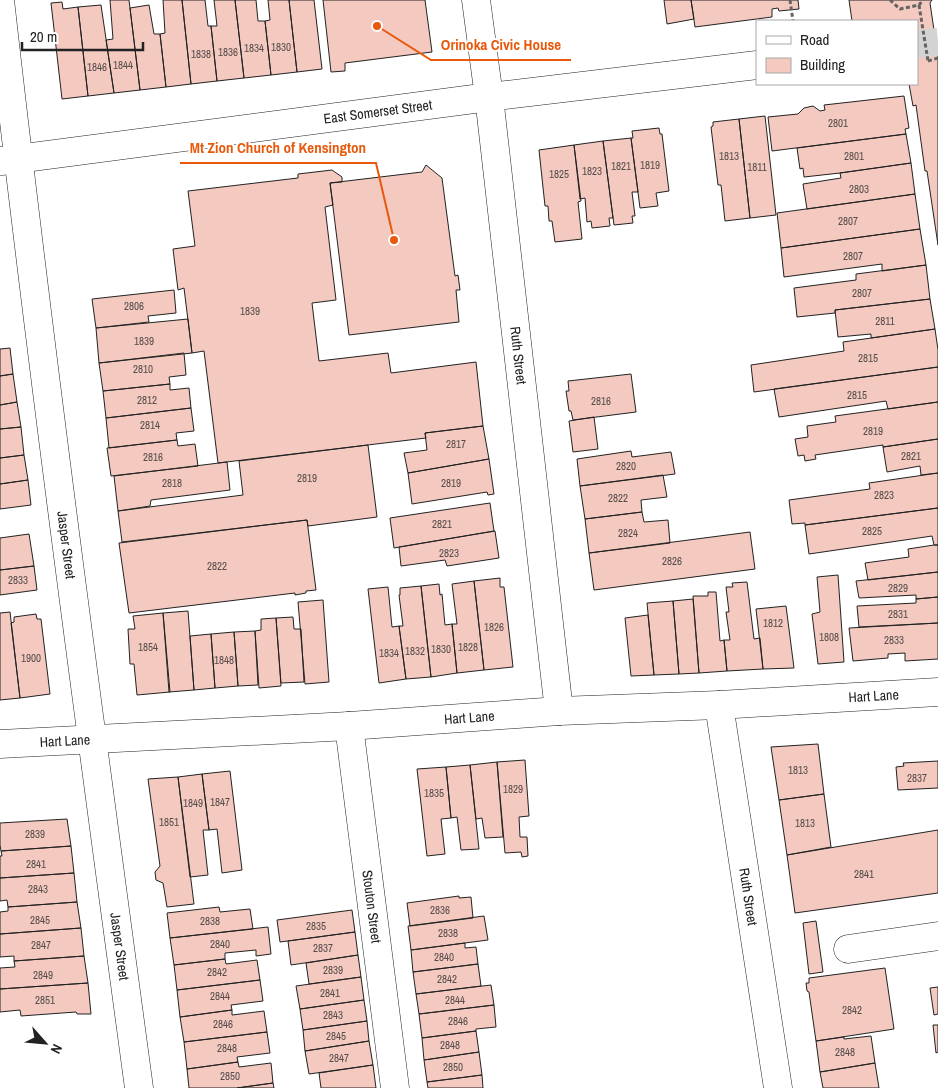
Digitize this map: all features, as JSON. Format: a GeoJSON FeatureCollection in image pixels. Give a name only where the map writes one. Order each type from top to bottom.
{"type":"FeatureCollection","features":[{"type":"Feature","properties":{"kind":"street","name":"Jasper Street"},"geometry":{"type":"LineString","coordinates":[[0,0],[9,160],[92,739],[139,1088]]}},
{"type":"Feature","properties":{"kind":"street","name":"Ruth Street"},"geometry":{"type":"LineString","coordinates":[[476,0],[489,97],[559,711]]}},
{"type":"Feature","properties":{"kind":"street","name":"East Somerset Street"},"geometry":{"type":"LineString","coordinates":[[9,160],[489,97],[756,65]]}},
{"type":"Feature","properties":{"kind":"street","name":"Hart Lane"},"geometry":{"type":"LineString","coordinates":[[0,744],[350,726],[559,711],[719,705],[938,692]]}},
{"type":"Feature","properties":{"kind":"street","name":"Ruth Street"},"geometry":{"type":"LineString","coordinates":[[719,705],[778,1088]]}},
{"type":"Feature","properties":{"kind":"street","name":"Stouton Street"},"geometry":{"type":"LineString","coordinates":[[350,726],[395,1088]]}},
{"type":"Feature","properties":{"kind":"street"},"geometry":{"type":"LineString","coordinates":[[848,949],[938,936]]}},
{"type":"Feature","properties":{"kind":"path"},"geometry":{"type":"LineString","coordinates":[[790,0],[793,20]]}},
{"type":"Feature","properties":{"kind":"path"},"geometry":{"type":"LineString","coordinates":[[890,0],[900,9],[920,5]]}},
{"type":"Feature","properties":{"kind":"path"},"geometry":{"type":"LineString","coordinates":[[923,0],[920,5],[928,61],[938,58]]}},
{"type":"Feature","properties":{"kind":"building"},"geometry":{"type":"Polygon","coordinates":[[[110,0],[129,0],[140,90],[114,93],[106,40],[113,39],[110,0]]]}},
{"type":"Feature","properties":{"kind":"building"},"geometry":{"type":"Polygon","coordinates":[[[163,0],[182,0],[191,84],[166,87],[160,34],[165,33],[163,0]]]}},
{"type":"Feature","properties":{"kind":"building"},"geometry":{"type":"Polygon","coordinates":[[[182,0],[205,0],[208,26],[211,26],[217,81],[191,84],[182,0]]]}},
{"type":"Feature","properties":{"kind":"building"},"geometry":{"type":"Polygon","coordinates":[[[214,0],[235,0],[244,78],[217,81],[211,26],[217,26],[214,0]]]}},
{"type":"Feature","properties":{"kind":"building"},"geometry":{"type":"Polygon","coordinates":[[[235,0],[256,0],[258,21],[265,21],[271,75],[244,78],[235,0]]]}},
{"type":"Feature","properties":{"kind":"building"},"geometry":{"type":"Polygon","coordinates":[[[268,0],[289,0],[297,72],[271,75],[265,21],[270,20],[268,0]]]}},
{"type":"Feature","properties":{"kind":"building"},"geometry":{"type":"Polygon","coordinates":[[[289,0],[314,0],[322,69],[297,72],[289,0]]]}},
{"type":"Feature","properties":{"kind":"building"},"geometry":{"type":"Polygon","coordinates":[[[323,0],[425,0],[432,52],[345,63],[345,71],[331,72],[323,0]]]}},
{"type":"Feature","properties":{"kind":"building"},"geometry":{"type":"Polygon","coordinates":[[[664,0],[691,0],[694,19],[667,24],[664,0]]]}},
{"type":"Feature","properties":{"kind":"building"},"geometry":{"type":"Polygon","coordinates":[[[691,0],[798,0],[799,9],[779,11],[778,8],[772,9],[772,17],[695,27],[691,0]]]}},
{"type":"Feature","properties":{"kind":"building"},"geometry":{"type":"Polygon","coordinates":[[[849,0],[932,0],[930,3],[938,57],[938,245],[916,105],[913,106],[909,85],[918,85],[918,20],[852,20],[849,0]]]}},
{"type":"Feature","properties":{"kind":"building"},"geometry":{"type":"Polygon","coordinates":[[[62,2],[63,9],[78,7],[88,96],[62,99],[51,3],[62,2]]]}},
{"type":"Feature","properties":{"kind":"building"},"geometry":{"type":"Polygon","coordinates":[[[101,5],[114,93],[88,96],[78,7],[101,5]]]}},
{"type":"Feature","properties":{"kind":"building"},"geometry":{"type":"Polygon","coordinates":[[[149,5],[154,34],[160,34],[166,87],[140,90],[130,8],[149,5]]]}},
{"type":"Feature","properties":{"kind":"building"},"geometry":{"type":"Polygon","coordinates":[[[904,96],[909,128],[905,129],[906,134],[772,151],[768,117],[798,114],[804,108],[813,106],[820,111],[825,110],[824,105],[904,96]]]}},
{"type":"Feature","properties":{"kind":"building"},"geometry":{"type":"Polygon","coordinates":[[[765,116],[776,215],[750,218],[739,119],[765,116]]]}},
{"type":"Feature","properties":{"kind":"building"},"geometry":{"type":"Polygon","coordinates":[[[739,119],[750,218],[725,221],[721,185],[718,185],[711,127],[713,122],[739,119]]]}},
{"type":"Feature","properties":{"kind":"building"},"geometry":{"type":"Polygon","coordinates":[[[659,128],[660,134],[662,134],[669,191],[656,193],[658,206],[640,208],[631,138],[633,138],[632,131],[659,128]]]}},
{"type":"Feature","properties":{"kind":"building"},"geometry":{"type":"Polygon","coordinates":[[[906,134],[911,163],[804,177],[803,168],[800,169],[797,148],[906,134]]]}},
{"type":"Feature","properties":{"kind":"building"},"geometry":{"type":"Polygon","coordinates":[[[631,138],[638,192],[632,192],[635,216],[632,216],[633,223],[614,225],[603,141],[631,138]]]}},
{"type":"Feature","properties":{"kind":"building"},"geometry":{"type":"Polygon","coordinates":[[[603,141],[613,218],[609,218],[610,226],[592,228],[591,221],[587,222],[585,198],[580,199],[574,145],[603,141]]]}},
{"type":"Feature","properties":{"kind":"building"},"geometry":{"type":"Polygon","coordinates":[[[574,145],[581,201],[578,202],[582,239],[555,242],[552,221],[549,221],[548,206],[545,206],[539,150],[574,145]]]}},
{"type":"Feature","properties":{"kind":"building"},"geometry":{"type":"Polygon","coordinates":[[[911,163],[915,194],[807,209],[803,184],[841,178],[840,173],[911,163]]]}},
{"type":"Feature","properties":{"kind":"building"},"geometry":{"type":"Polygon","coordinates":[[[426,165],[442,178],[455,276],[458,275],[460,290],[456,290],[459,322],[349,335],[330,183],[422,172],[426,165]]]}},
{"type":"Feature","properties":{"kind":"building"},"geometry":{"type":"Polygon","coordinates":[[[332,170],[342,177],[342,182],[330,183],[333,205],[325,207],[336,300],[312,303],[319,361],[388,353],[391,373],[476,362],[483,426],[425,433],[426,438],[218,463],[204,351],[192,353],[184,288],[178,290],[173,249],[195,246],[188,191],[298,178],[298,174],[332,170]]]}},
{"type":"Feature","properties":{"kind":"building"},"geometry":{"type":"Polygon","coordinates":[[[915,194],[920,229],[781,248],[777,213],[915,194]]]}},
{"type":"Feature","properties":{"kind":"building"},"geometry":{"type":"Polygon","coordinates":[[[920,229],[926,265],[882,271],[882,264],[784,277],[781,248],[920,229]]]}},
{"type":"Feature","properties":{"kind":"building"},"geometry":{"type":"Polygon","coordinates":[[[926,265],[930,299],[835,310],[835,313],[797,317],[794,288],[856,280],[856,274],[926,265]]]}},
{"type":"Feature","properties":{"kind":"building"},"geometry":{"type":"Polygon","coordinates":[[[174,290],[176,313],[148,316],[149,322],[96,328],[92,299],[174,290]]]}},
{"type":"Feature","properties":{"kind":"building"},"geometry":{"type":"Polygon","coordinates":[[[930,299],[935,329],[871,338],[871,334],[838,337],[835,310],[930,299]]]}},
{"type":"Feature","properties":{"kind":"building"},"geometry":{"type":"Polygon","coordinates":[[[188,319],[192,353],[99,363],[96,328],[188,319]]]}},
{"type":"Feature","properties":{"kind":"building"},"geometry":{"type":"Polygon","coordinates":[[[935,329],[938,367],[754,392],[751,365],[844,351],[843,342],[935,329]]]}},
{"type":"Feature","properties":{"kind":"building"},"geometry":{"type":"Polygon","coordinates":[[[10,348],[13,374],[0,376],[0,349],[10,348]]]}},
{"type":"Feature","properties":{"kind":"building"},"geometry":{"type":"Polygon","coordinates":[[[184,353],[186,375],[169,377],[170,384],[103,391],[99,363],[184,353]]]}},
{"type":"Feature","properties":{"kind":"building"},"geometry":{"type":"Polygon","coordinates":[[[938,367],[938,402],[888,409],[886,401],[779,417],[774,389],[938,367]]]}},
{"type":"Feature","properties":{"kind":"building"},"geometry":{"type":"Polygon","coordinates":[[[13,374],[17,402],[0,405],[0,376],[13,374]]]}},
{"type":"Feature","properties":{"kind":"building"},"geometry":{"type":"Polygon","coordinates":[[[631,374],[636,412],[573,420],[571,411],[569,411],[566,391],[569,391],[568,381],[631,374]]]}},
{"type":"Feature","properties":{"kind":"building"},"geometry":{"type":"Polygon","coordinates":[[[170,384],[170,390],[189,388],[191,408],[106,418],[103,391],[170,384]]]}},
{"type":"Feature","properties":{"kind":"building"},"geometry":{"type":"Polygon","coordinates":[[[17,402],[21,427],[0,429],[0,405],[17,402]]]}},
{"type":"Feature","properties":{"kind":"building"},"geometry":{"type":"Polygon","coordinates":[[[938,402],[938,439],[815,455],[816,459],[805,461],[804,455],[798,456],[795,439],[808,437],[807,426],[836,422],[835,416],[938,402]]]}},
{"type":"Feature","properties":{"kind":"building"},"geometry":{"type":"Polygon","coordinates":[[[191,408],[194,431],[176,433],[177,440],[109,448],[106,418],[191,408]]]}},
{"type":"Feature","properties":{"kind":"building"},"geometry":{"type":"Polygon","coordinates":[[[594,417],[598,449],[573,452],[569,421],[594,417]]]}},
{"type":"Feature","properties":{"kind":"building"},"geometry":{"type":"Polygon","coordinates":[[[483,426],[489,459],[408,473],[404,453],[427,450],[425,433],[483,426]]]}},
{"type":"Feature","properties":{"kind":"building"},"geometry":{"type":"Polygon","coordinates":[[[21,427],[24,455],[0,458],[0,429],[21,427]]]}},
{"type":"Feature","properties":{"kind":"building"},"geometry":{"type":"Polygon","coordinates":[[[938,439],[938,473],[921,475],[920,466],[887,472],[883,447],[938,439]]]}},
{"type":"Feature","properties":{"kind":"building"},"geometry":{"type":"Polygon","coordinates":[[[177,440],[178,446],[195,444],[198,466],[111,476],[107,448],[177,440]]]}},
{"type":"Feature","properties":{"kind":"building"},"geometry":{"type":"Polygon","coordinates":[[[368,445],[377,517],[308,526],[307,520],[122,542],[118,511],[243,495],[239,461],[368,445]]]}},
{"type":"Feature","properties":{"kind":"building"},"geometry":{"type":"Polygon","coordinates":[[[631,451],[632,457],[671,452],[675,474],[580,486],[577,459],[631,451]]]}},
{"type":"Feature","properties":{"kind":"building"},"geometry":{"type":"Polygon","coordinates":[[[24,455],[28,480],[0,484],[0,458],[24,455]]]}},
{"type":"Feature","properties":{"kind":"building"},"geometry":{"type":"Polygon","coordinates":[[[489,459],[494,494],[488,495],[487,492],[412,504],[408,473],[489,459]]]}},
{"type":"Feature","properties":{"kind":"building"},"geometry":{"type":"Polygon","coordinates":[[[227,462],[230,490],[151,500],[150,506],[118,511],[114,476],[227,462]]]}},
{"type":"Feature","properties":{"kind":"building"},"geometry":{"type":"Polygon","coordinates":[[[938,473],[938,508],[805,525],[805,523],[792,524],[789,500],[870,489],[869,483],[938,473]]]}},
{"type":"Feature","properties":{"kind":"building"},"geometry":{"type":"Polygon","coordinates":[[[663,475],[667,497],[641,500],[642,512],[585,519],[580,486],[663,475]]]}},
{"type":"Feature","properties":{"kind":"building"},"geometry":{"type":"Polygon","coordinates":[[[28,480],[31,505],[0,509],[0,484],[28,480]]]}},
{"type":"Feature","properties":{"kind":"building"},"geometry":{"type":"Polygon","coordinates":[[[490,503],[494,531],[394,548],[390,518],[490,503]]]}},
{"type":"Feature","properties":{"kind":"building"},"geometry":{"type":"Polygon","coordinates":[[[938,508],[938,545],[934,545],[932,536],[809,554],[805,525],[938,508]]]}},
{"type":"Feature","properties":{"kind":"building"},"geometry":{"type":"Polygon","coordinates":[[[642,512],[644,522],[668,520],[670,543],[589,553],[585,519],[642,512]]]}},
{"type":"Feature","properties":{"kind":"building"},"geometry":{"type":"Polygon","coordinates":[[[307,520],[316,590],[295,595],[295,593],[129,613],[119,543],[307,520]]]}},
{"type":"Feature","properties":{"kind":"building"},"geometry":{"type":"Polygon","coordinates":[[[495,531],[499,558],[447,566],[445,560],[401,566],[399,547],[495,531]]]}},
{"type":"Feature","properties":{"kind":"building"},"geometry":{"type":"Polygon","coordinates":[[[750,532],[755,569],[594,590],[589,553],[750,532]]]}},
{"type":"Feature","properties":{"kind":"building"},"geometry":{"type":"Polygon","coordinates":[[[29,534],[34,566],[0,570],[0,538],[29,534]]]}},
{"type":"Feature","properties":{"kind":"building"},"geometry":{"type":"Polygon","coordinates":[[[938,545],[938,572],[868,580],[865,563],[909,557],[908,549],[938,545]]]}},
{"type":"Feature","properties":{"kind":"building"},"geometry":{"type":"Polygon","coordinates":[[[34,566],[37,590],[0,595],[0,570],[34,566]]]}},
{"type":"Feature","properties":{"kind":"building"},"geometry":{"type":"Polygon","coordinates":[[[938,572],[938,597],[916,599],[916,595],[859,598],[856,581],[938,572]]]}},
{"type":"Feature","properties":{"kind":"building"},"geometry":{"type":"Polygon","coordinates":[[[838,575],[844,662],[818,664],[812,614],[820,612],[817,577],[838,575]]]}},
{"type":"Feature","properties":{"kind":"building"},"geometry":{"type":"Polygon","coordinates":[[[500,578],[500,587],[504,587],[513,667],[484,670],[474,581],[500,578]]]}},
{"type":"Feature","properties":{"kind":"building"},"geometry":{"type":"Polygon","coordinates":[[[474,581],[484,670],[457,673],[452,624],[457,624],[452,584],[474,581]]]}},
{"type":"Feature","properties":{"kind":"building"},"geometry":{"type":"Polygon","coordinates":[[[747,582],[754,639],[760,638],[763,669],[727,671],[724,640],[730,640],[726,612],[729,612],[726,587],[733,587],[732,583],[747,582]]]}},
{"type":"Feature","properties":{"kind":"building"},"geometry":{"type":"Polygon","coordinates":[[[439,584],[440,595],[442,594],[445,625],[452,624],[457,673],[431,677],[421,586],[439,584]]]}},
{"type":"Feature","properties":{"kind":"building"},"geometry":{"type":"Polygon","coordinates":[[[421,586],[431,677],[406,679],[399,626],[403,626],[399,595],[400,588],[421,586]]]}},
{"type":"Feature","properties":{"kind":"building"},"geometry":{"type":"Polygon","coordinates":[[[388,587],[392,627],[399,626],[406,679],[379,683],[368,589],[388,587]]]}},
{"type":"Feature","properties":{"kind":"building"},"geometry":{"type":"Polygon","coordinates":[[[708,592],[716,592],[720,641],[724,640],[727,671],[699,673],[693,596],[708,596],[708,592]]]}},
{"type":"Feature","properties":{"kind":"building"},"geometry":{"type":"Polygon","coordinates":[[[938,597],[938,623],[859,627],[857,606],[916,603],[916,599],[938,597]]]}},
{"type":"Feature","properties":{"kind":"building"},"geometry":{"type":"Polygon","coordinates":[[[693,599],[699,673],[679,674],[673,601],[693,599]]]}},
{"type":"Feature","properties":{"kind":"building"},"geometry":{"type":"Polygon","coordinates":[[[323,600],[329,682],[305,684],[298,602],[323,600]]]}},
{"type":"Feature","properties":{"kind":"building"},"geometry":{"type":"Polygon","coordinates":[[[673,601],[679,674],[654,675],[647,603],[673,601]]]}},
{"type":"Feature","properties":{"kind":"building"},"geometry":{"type":"Polygon","coordinates":[[[786,606],[794,668],[763,669],[756,609],[786,606]]]}},
{"type":"Feature","properties":{"kind":"building"},"geometry":{"type":"Polygon","coordinates":[[[188,611],[194,690],[169,692],[163,613],[188,611]]]}},
{"type":"Feature","properties":{"kind":"building"},"geometry":{"type":"Polygon","coordinates":[[[10,612],[20,698],[0,700],[0,613],[10,612]]]}},
{"type":"Feature","properties":{"kind":"building"},"geometry":{"type":"Polygon","coordinates":[[[163,613],[170,692],[137,695],[134,664],[130,664],[128,629],[135,629],[133,616],[163,613]]]}},
{"type":"Feature","properties":{"kind":"building"},"geometry":{"type":"Polygon","coordinates":[[[36,614],[37,619],[41,619],[50,694],[20,698],[11,623],[14,622],[14,617],[36,614]]]}},
{"type":"Feature","properties":{"kind":"building"},"geometry":{"type":"Polygon","coordinates":[[[648,615],[654,675],[631,676],[625,618],[648,615]]]}},
{"type":"Feature","properties":{"kind":"building"},"geometry":{"type":"Polygon","coordinates":[[[293,617],[294,629],[301,629],[304,682],[281,683],[276,618],[293,617]]]}},
{"type":"Feature","properties":{"kind":"building"},"geometry":{"type":"Polygon","coordinates":[[[276,618],[281,686],[259,688],[255,631],[261,630],[261,619],[276,618]]]}},
{"type":"Feature","properties":{"kind":"building"},"geometry":{"type":"Polygon","coordinates":[[[938,623],[938,659],[905,661],[905,653],[888,654],[888,658],[853,661],[849,628],[938,623]]]}},
{"type":"Feature","properties":{"kind":"building"},"geometry":{"type":"Polygon","coordinates":[[[255,631],[258,685],[238,686],[234,632],[255,631]]]}},
{"type":"Feature","properties":{"kind":"building"},"geometry":{"type":"Polygon","coordinates":[[[234,632],[238,686],[215,688],[211,634],[234,632]]]}},
{"type":"Feature","properties":{"kind":"building"},"geometry":{"type":"Polygon","coordinates":[[[211,634],[215,688],[194,690],[190,636],[211,634]]]}},
{"type":"Feature","properties":{"kind":"building"},"geometry":{"type":"Polygon","coordinates":[[[818,744],[824,794],[779,800],[771,747],[818,744]]]}},
{"type":"Feature","properties":{"kind":"building"},"geometry":{"type":"Polygon","coordinates":[[[525,760],[529,816],[519,817],[520,837],[527,837],[528,856],[522,857],[521,852],[505,853],[497,762],[525,760]]]}},
{"type":"Feature","properties":{"kind":"building"},"geometry":{"type":"Polygon","coordinates":[[[938,761],[938,788],[898,790],[896,767],[904,766],[903,763],[938,761]]]}},
{"type":"Feature","properties":{"kind":"building"},"geometry":{"type":"Polygon","coordinates":[[[497,762],[503,837],[485,838],[482,818],[476,819],[470,765],[497,762]]]}},
{"type":"Feature","properties":{"kind":"building"},"geometry":{"type":"Polygon","coordinates":[[[470,765],[479,849],[461,850],[457,817],[451,818],[446,767],[470,765]]]}},
{"type":"Feature","properties":{"kind":"building"},"geometry":{"type":"Polygon","coordinates":[[[446,767],[451,818],[441,819],[445,854],[427,856],[417,769],[446,767]]]}},
{"type":"Feature","properties":{"kind":"building"},"geometry":{"type":"Polygon","coordinates":[[[230,771],[242,870],[222,873],[217,829],[209,830],[202,774],[230,771]]]}},
{"type":"Feature","properties":{"kind":"building"},"geometry":{"type":"Polygon","coordinates":[[[202,774],[209,830],[203,830],[208,875],[190,877],[178,777],[202,774]]]}},
{"type":"Feature","properties":{"kind":"building"},"geometry":{"type":"Polygon","coordinates":[[[178,777],[194,904],[167,907],[163,883],[156,880],[155,872],[160,866],[148,779],[178,777]]]}},
{"type":"Feature","properties":{"kind":"building"},"geometry":{"type":"Polygon","coordinates":[[[824,794],[831,847],[787,855],[779,800],[824,794]]]}},
{"type":"Feature","properties":{"kind":"building"},"geometry":{"type":"Polygon","coordinates":[[[67,819],[71,846],[1,851],[0,823],[67,819]]]}},
{"type":"Feature","properties":{"kind":"building"},"geometry":{"type":"Polygon","coordinates":[[[938,830],[938,893],[795,913],[787,855],[938,830]]]}},
{"type":"Feature","properties":{"kind":"building"},"geometry":{"type":"Polygon","coordinates":[[[71,846],[74,873],[0,878],[1,851],[71,846]]]}},
{"type":"Feature","properties":{"kind":"building"},"geometry":{"type":"Polygon","coordinates":[[[74,873],[77,902],[8,907],[7,900],[0,901],[0,878],[74,873]]]}},
{"type":"Feature","properties":{"kind":"building"},"geometry":{"type":"Polygon","coordinates":[[[459,896],[459,898],[471,897],[473,918],[410,926],[407,903],[459,896]]]}},
{"type":"Feature","properties":{"kind":"building"},"geometry":{"type":"Polygon","coordinates":[[[77,902],[81,928],[0,934],[0,912],[8,911],[8,907],[77,902]]]}},
{"type":"Feature","properties":{"kind":"building"},"geometry":{"type":"Polygon","coordinates":[[[219,907],[220,912],[250,909],[253,929],[170,938],[167,913],[219,907]]]}},
{"type":"Feature","properties":{"kind":"building"},"geometry":{"type":"Polygon","coordinates":[[[352,910],[355,932],[280,942],[277,920],[352,910]]]}},
{"type":"Feature","properties":{"kind":"building"},"geometry":{"type":"Polygon","coordinates":[[[484,916],[488,940],[411,950],[408,926],[484,916]]]}},
{"type":"Feature","properties":{"kind":"building"},"geometry":{"type":"Polygon","coordinates":[[[816,921],[823,972],[809,974],[803,923],[816,921]]]}},
{"type":"Feature","properties":{"kind":"building"},"geometry":{"type":"Polygon","coordinates":[[[268,927],[271,954],[256,956],[256,950],[225,953],[225,959],[174,965],[170,938],[268,927]]]}},
{"type":"Feature","properties":{"kind":"building"},"geometry":{"type":"Polygon","coordinates":[[[81,928],[84,956],[14,961],[14,956],[0,957],[0,934],[81,928]]]}},
{"type":"Feature","properties":{"kind":"building"},"geometry":{"type":"Polygon","coordinates":[[[355,932],[358,955],[291,965],[288,941],[355,932]]]}},
{"type":"Feature","properties":{"kind":"building"},"geometry":{"type":"Polygon","coordinates":[[[465,943],[465,948],[476,947],[478,964],[413,972],[411,950],[465,943]]]}},
{"type":"Feature","properties":{"kind":"building"},"geometry":{"type":"Polygon","coordinates":[[[358,955],[361,977],[309,984],[306,963],[358,955]]]}},
{"type":"Feature","properties":{"kind":"building"},"geometry":{"type":"Polygon","coordinates":[[[84,956],[88,983],[0,989],[0,968],[15,967],[14,961],[84,956]]]}},
{"type":"Feature","properties":{"kind":"building"},"geometry":{"type":"Polygon","coordinates":[[[225,959],[226,964],[257,960],[260,980],[177,990],[174,965],[225,959]]]}},
{"type":"Feature","properties":{"kind":"building"},"geometry":{"type":"Polygon","coordinates":[[[478,964],[481,986],[416,994],[413,972],[478,964]]]}},
{"type":"Feature","properties":{"kind":"building"},"geometry":{"type":"Polygon","coordinates":[[[885,968],[894,1029],[816,1041],[806,983],[809,983],[809,978],[885,968]]]}},
{"type":"Feature","properties":{"kind":"building"},"geometry":{"type":"Polygon","coordinates":[[[361,977],[364,1000],[300,1009],[296,986],[361,977]]]}},
{"type":"Feature","properties":{"kind":"building"},"geometry":{"type":"Polygon","coordinates":[[[260,980],[263,1001],[231,1005],[232,1010],[180,1017],[177,990],[260,980]]]}},
{"type":"Feature","properties":{"kind":"building"},"geometry":{"type":"Polygon","coordinates":[[[88,983],[91,1014],[77,1014],[76,1012],[21,1016],[20,1010],[0,1012],[0,989],[88,983]]]}},
{"type":"Feature","properties":{"kind":"building"},"geometry":{"type":"Polygon","coordinates":[[[491,985],[494,1005],[419,1014],[416,994],[491,985]]]}},
{"type":"Feature","properties":{"kind":"building"},"geometry":{"type":"Polygon","coordinates":[[[938,987],[938,1014],[934,1015],[930,988],[938,987]]]}},
{"type":"Feature","properties":{"kind":"building"},"geometry":{"type":"Polygon","coordinates":[[[364,1000],[367,1021],[303,1030],[300,1009],[364,1000]]]}},
{"type":"Feature","properties":{"kind":"building"},"geometry":{"type":"Polygon","coordinates":[[[494,1005],[496,1027],[422,1038],[419,1014],[494,1005]]]}},
{"type":"Feature","properties":{"kind":"building"},"geometry":{"type":"Polygon","coordinates":[[[232,1010],[232,1015],[264,1011],[267,1032],[184,1042],[180,1017],[232,1010]]]}},
{"type":"Feature","properties":{"kind":"building"},"geometry":{"type":"Polygon","coordinates":[[[367,1021],[369,1041],[305,1051],[303,1030],[367,1021]]]}},
{"type":"Feature","properties":{"kind":"building"},"geometry":{"type":"Polygon","coordinates":[[[933,1025],[938,1025],[938,1052],[936,1053],[933,1025]]]}},
{"type":"Feature","properties":{"kind":"building"},"geometry":{"type":"Polygon","coordinates":[[[476,1031],[479,1052],[424,1060],[422,1038],[476,1031]]]}},
{"type":"Feature","properties":{"kind":"building"},"geometry":{"type":"Polygon","coordinates":[[[267,1032],[270,1053],[237,1057],[238,1062],[187,1069],[184,1042],[267,1032]]]}},
{"type":"Feature","properties":{"kind":"building"},"geometry":{"type":"Polygon","coordinates":[[[871,1036],[875,1063],[820,1072],[816,1041],[871,1036]]]}},
{"type":"Feature","properties":{"kind":"building"},"geometry":{"type":"Polygon","coordinates":[[[369,1041],[373,1065],[309,1074],[305,1051],[369,1041]]]}},
{"type":"Feature","properties":{"kind":"building"},"geometry":{"type":"Polygon","coordinates":[[[479,1052],[482,1075],[427,1082],[424,1060],[479,1052]]]}},
{"type":"Feature","properties":{"kind":"building"},"geometry":{"type":"Polygon","coordinates":[[[238,1062],[239,1067],[271,1063],[273,1083],[237,1088],[189,1088],[187,1069],[238,1062]]]}},
{"type":"Feature","properties":{"kind":"building"},"geometry":{"type":"Polygon","coordinates":[[[875,1063],[879,1088],[823,1088],[820,1072],[875,1063]]]}},
{"type":"Feature","properties":{"kind":"building"},"geometry":{"type":"Polygon","coordinates":[[[373,1065],[376,1088],[321,1088],[319,1073],[373,1065]]]}},
{"type":"Feature","properties":{"kind":"building"},"geometry":{"type":"Polygon","coordinates":[[[482,1075],[483,1088],[428,1088],[427,1082],[482,1075]]]}},
{"type":"Feature","properties":{"kind":"building"},"geometry":{"type":"Polygon","coordinates":[[[273,1083],[274,1088],[237,1088],[273,1083]]]}},
{"type":"Feature","properties":{"kind":"tunnel"},"geometry":{"type":"LineString","coordinates":[[918,44],[938,42]]}},
{"type":"Feature","properties":{"kind":"place","name":"Orinoka Civic House"},"geometry":{"type":"Point","coordinates":[377,26]}},
{"type":"Feature","properties":{"kind":"place","name":"Mt Zion Church of Kensington"},"geometry":{"type":"Point","coordinates":[394,240]}}]}
